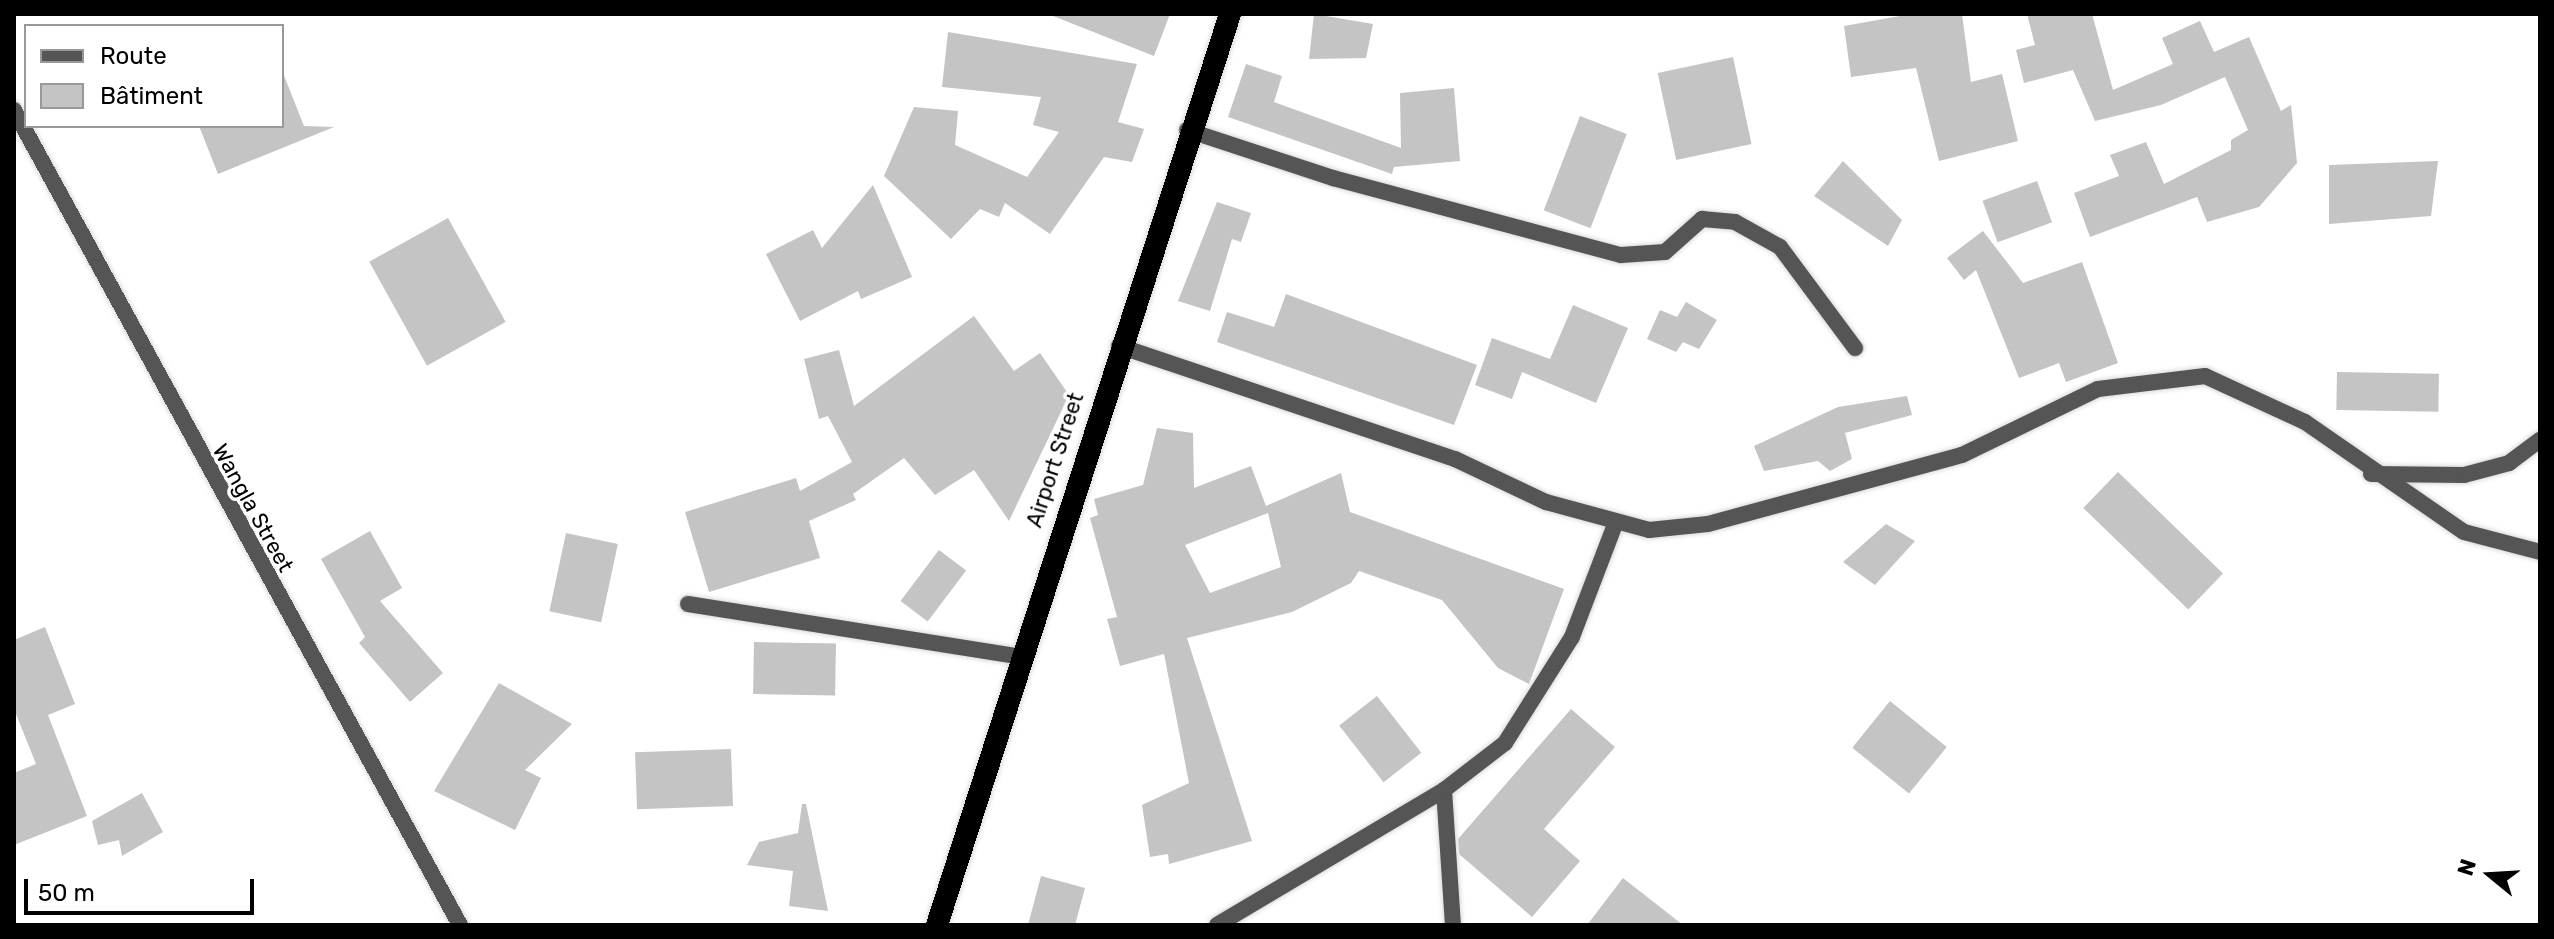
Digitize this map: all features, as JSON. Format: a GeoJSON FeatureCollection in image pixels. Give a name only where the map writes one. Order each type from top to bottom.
{"type":"FeatureCollection","features":[{"type":"Feature","properties":{"kind":"highway","name":"Airport Street"},"geometry":{"type":"LineString","coordinates":[[937,925],[1017,656],[1187,130],[1230,14]]}},
{"type":"Feature","properties":{"kind":"street","name":"Wangla Street"},"geometry":{"type":"LineString","coordinates":[[14,110],[460,925]]}},
{"type":"Feature","properties":{"kind":"street"},"geometry":{"type":"LineString","coordinates":[[1187,130],[1333,178],[1621,255],[1665,252],[1702,219],[1735,222],[1780,247],[1855,348]]}},
{"type":"Feature","properties":{"kind":"street"},"geometry":{"type":"LineString","coordinates":[[1119,346],[1455,459],[1546,502],[1649,530],[1708,524],[1962,455],[2098,389],[2205,376],[2305,422],[2371,474],[2464,532],[2540,552]]}},
{"type":"Feature","properties":{"kind":"street"},"geometry":{"type":"LineString","coordinates":[[2371,474],[2464,475],[2509,463],[2540,440]]}},
{"type":"Feature","properties":{"kind":"street"},"geometry":{"type":"LineString","coordinates":[[1217,925],[1444,790],[1529,715],[1572,637],[1616,522]]}},
{"type":"Feature","properties":{"kind":"street"},"geometry":{"type":"LineString","coordinates":[[688,604],[1017,656]]}},
{"type":"Feature","properties":{"kind":"street"},"geometry":{"type":"LineString","coordinates":[[1444,790],[1453,925]]}},
{"type":"Feature","properties":{"kind":"building"},"geometry":{"type":"Polygon","coordinates":[[[1048,14],[1170,14],[1154,56],[1048,14]]]}},
{"type":"Feature","properties":{"kind":"building"},"geometry":{"type":"Polygon","coordinates":[[[1314,14],[1373,24],[1366,58],[1309,59],[1314,14]]]}},
{"type":"Feature","properties":{"kind":"building"},"geometry":{"type":"Polygon","coordinates":[[[1911,14],[1962,14],[1971,82],[2002,74],[2018,141],[1939,161],[1916,68],[1851,77],[1844,26],[1911,14]]]}},
{"type":"Feature","properties":{"kind":"building"},"geometry":{"type":"Polygon","coordinates":[[[2027,14],[2092,14],[2113,90],[2173,64],[2162,38],[2200,21],[2214,52],[2249,37],[2281,111],[2291,105],[2297,163],[2259,207],[2207,222],[2197,197],[2090,237],[2074,193],[2119,176],[2110,155],[2146,142],[2164,184],[2231,150],[2231,140],[2248,130],[2225,77],[2161,105],[2095,121],[2073,70],[2024,83],[2016,50],[2035,45],[2027,14]]]}},
{"type":"Feature","properties":{"kind":"building"},"geometry":{"type":"Polygon","coordinates":[[[948,32],[1137,64],[1118,122],[1144,129],[1132,162],[1104,157],[1050,234],[1005,203],[999,217],[980,209],[951,239],[884,176],[914,107],[958,111],[955,145],[1027,177],[1059,132],[1033,125],[1041,97],[942,87],[948,32]]]}},
{"type":"Feature","properties":{"kind":"building"},"geometry":{"type":"Polygon","coordinates":[[[1733,57],[1752,144],[1676,160],[1658,73],[1733,57]]]}},
{"type":"Feature","properties":{"kind":"building"},"geometry":{"type":"Polygon","coordinates":[[[1246,64],[1282,76],[1274,102],[1401,148],[1400,93],[1454,88],[1460,161],[1394,167],[1392,174],[1228,117],[1246,64]]]}},
{"type":"Feature","properties":{"kind":"building"},"geometry":{"type":"Polygon","coordinates":[[[284,76],[304,126],[334,127],[218,174],[200,128],[284,128],[284,76]]]}},
{"type":"Feature","properties":{"kind":"building"},"geometry":{"type":"Polygon","coordinates":[[[1580,116],[1627,134],[1590,228],[1544,210],[1580,116]]]}},
{"type":"Feature","properties":{"kind":"building"},"geometry":{"type":"Polygon","coordinates":[[[1843,161],[1902,220],[1888,246],[1814,196],[1843,161]]]}},
{"type":"Feature","properties":{"kind":"building"},"geometry":{"type":"Polygon","coordinates":[[[2438,161],[2431,216],[2329,224],[2329,165],[2438,161]]]}},
{"type":"Feature","properties":{"kind":"building"},"geometry":{"type":"Polygon","coordinates":[[[2037,181],[2052,222],[1998,242],[1982,201],[2037,181]]]}},
{"type":"Feature","properties":{"kind":"building"},"geometry":{"type":"Polygon","coordinates":[[[873,185],[912,277],[861,299],[858,291],[800,321],[766,254],[813,230],[822,248],[873,185]]]}},
{"type":"Feature","properties":{"kind":"building"},"geometry":{"type":"Polygon","coordinates":[[[1217,202],[1251,213],[1241,242],[1232,239],[1210,311],[1178,301],[1217,202]]]}},
{"type":"Feature","properties":{"kind":"building"},"geometry":{"type":"Polygon","coordinates":[[[448,218],[506,322],[427,366],[369,262],[448,218]]]}},
{"type":"Feature","properties":{"kind":"building"},"geometry":{"type":"Polygon","coordinates":[[[1983,231],[2023,283],[2082,262],[2118,363],[2066,382],[2059,363],[2019,378],[1976,270],[1964,280],[1947,258],[1983,231]]]}},
{"type":"Feature","properties":{"kind":"building"},"geometry":{"type":"Polygon","coordinates":[[[1286,294],[1477,365],[1454,425],[1217,342],[1227,312],[1274,327],[1286,294]]]}},
{"type":"Feature","properties":{"kind":"building"},"geometry":{"type":"Polygon","coordinates":[[[1686,302],[1717,320],[1699,349],[1683,342],[1676,352],[1647,339],[1660,310],[1677,317],[1686,302]]]}},
{"type":"Feature","properties":{"kind":"building"},"geometry":{"type":"Polygon","coordinates":[[[1573,305],[1628,328],[1596,403],[1522,372],[1512,399],[1475,385],[1492,338],[1550,359],[1573,305]]]}},
{"type":"Feature","properties":{"kind":"building"},"geometry":{"type":"Polygon","coordinates":[[[974,316],[1014,371],[1040,353],[1069,395],[1009,521],[974,470],[935,495],[904,458],[853,494],[856,500],[809,521],[820,558],[709,592],[685,512],[796,478],[800,491],[852,462],[828,416],[819,419],[804,359],[839,350],[854,406],[974,316]]]}},
{"type":"Feature","properties":{"kind":"building"},"geometry":{"type":"Polygon","coordinates":[[[2337,372],[2439,374],[2438,412],[2336,410],[2337,372]]]}},
{"type":"Feature","properties":{"kind":"building"},"geometry":{"type":"Polygon","coordinates":[[[1907,396],[1912,415],[1845,433],[1852,459],[1830,471],[1818,461],[1764,471],[1754,446],[1838,407],[1907,396]]]}},
{"type":"Feature","properties":{"kind":"building"},"geometry":{"type":"Polygon","coordinates":[[[1157,428],[1193,433],[1194,488],[1251,466],[1266,506],[1341,473],[1350,512],[1564,589],[1529,684],[1498,668],[1442,600],[1359,571],[1351,583],[1292,612],[1187,638],[1252,841],[1169,864],[1168,854],[1150,857],[1142,805],[1189,783],[1164,654],[1120,666],[1107,619],[1117,617],[1090,518],[1098,515],[1094,499],[1143,485],[1157,428]],[[1268,513],[1185,545],[1210,593],[1281,567],[1268,513]]]}},
{"type":"Feature","properties":{"kind":"building"},"geometry":{"type":"Polygon","coordinates":[[[2118,472],[2223,573],[2188,609],[2083,508],[2118,472]]]}},
{"type":"Feature","properties":{"kind":"building"},"geometry":{"type":"Polygon","coordinates":[[[1886,524],[1915,541],[1875,585],[1843,562],[1886,524]]]}},
{"type":"Feature","properties":{"kind":"building"},"geometry":{"type":"Polygon","coordinates":[[[370,531],[402,588],[380,601],[443,673],[410,702],[359,643],[365,637],[321,559],[370,531]]]}},
{"type":"Feature","properties":{"kind":"building"},"geometry":{"type":"Polygon","coordinates":[[[566,533],[618,544],[601,622],[549,611],[566,533]]]}},
{"type":"Feature","properties":{"kind":"building"},"geometry":{"type":"Polygon","coordinates":[[[939,550],[966,570],[928,622],[900,601],[939,550]]]}},
{"type":"Feature","properties":{"kind":"building"},"geometry":{"type":"Polygon","coordinates":[[[45,627],[75,704],[48,715],[87,816],[14,845],[14,773],[36,764],[14,709],[14,640],[45,627]]]}},
{"type":"Feature","properties":{"kind":"building"},"geometry":{"type":"Polygon","coordinates":[[[754,642],[836,643],[835,695],[753,694],[754,642]]]}},
{"type":"Feature","properties":{"kind":"building"},"geometry":{"type":"Polygon","coordinates":[[[499,683],[572,724],[525,770],[541,778],[515,830],[434,791],[499,683]]]}},
{"type":"Feature","properties":{"kind":"building"},"geometry":{"type":"Polygon","coordinates":[[[1377,696],[1421,753],[1384,782],[1339,726],[1377,696]]]}},
{"type":"Feature","properties":{"kind":"building"},"geometry":{"type":"Polygon","coordinates":[[[1890,701],[1947,747],[1909,794],[1852,748],[1890,701]]]}},
{"type":"Feature","properties":{"kind":"building"},"geometry":{"type":"Polygon","coordinates":[[[1571,709],[1615,747],[1544,829],[1580,861],[1532,917],[1459,854],[1458,839],[1571,709]]]}},
{"type":"Feature","properties":{"kind":"building"},"geometry":{"type":"Polygon","coordinates":[[[731,749],[733,806],[637,809],[635,752],[731,749]]]}},
{"type":"Feature","properties":{"kind":"building"},"geometry":{"type":"Polygon","coordinates":[[[142,793],[163,832],[122,856],[119,840],[98,845],[92,821],[142,793]]]}},
{"type":"Feature","properties":{"kind":"building"},"geometry":{"type":"Polygon","coordinates":[[[802,804],[806,804],[828,911],[789,906],[793,871],[747,865],[759,842],[798,833],[802,804]]]}},
{"type":"Feature","properties":{"kind":"building"},"geometry":{"type":"Polygon","coordinates":[[[1041,876],[1085,888],[1075,925],[1028,925],[1041,876]]]}},
{"type":"Feature","properties":{"kind":"building"},"geometry":{"type":"Polygon","coordinates":[[[1623,878],[1683,925],[1587,925],[1623,878]]]}}]}
